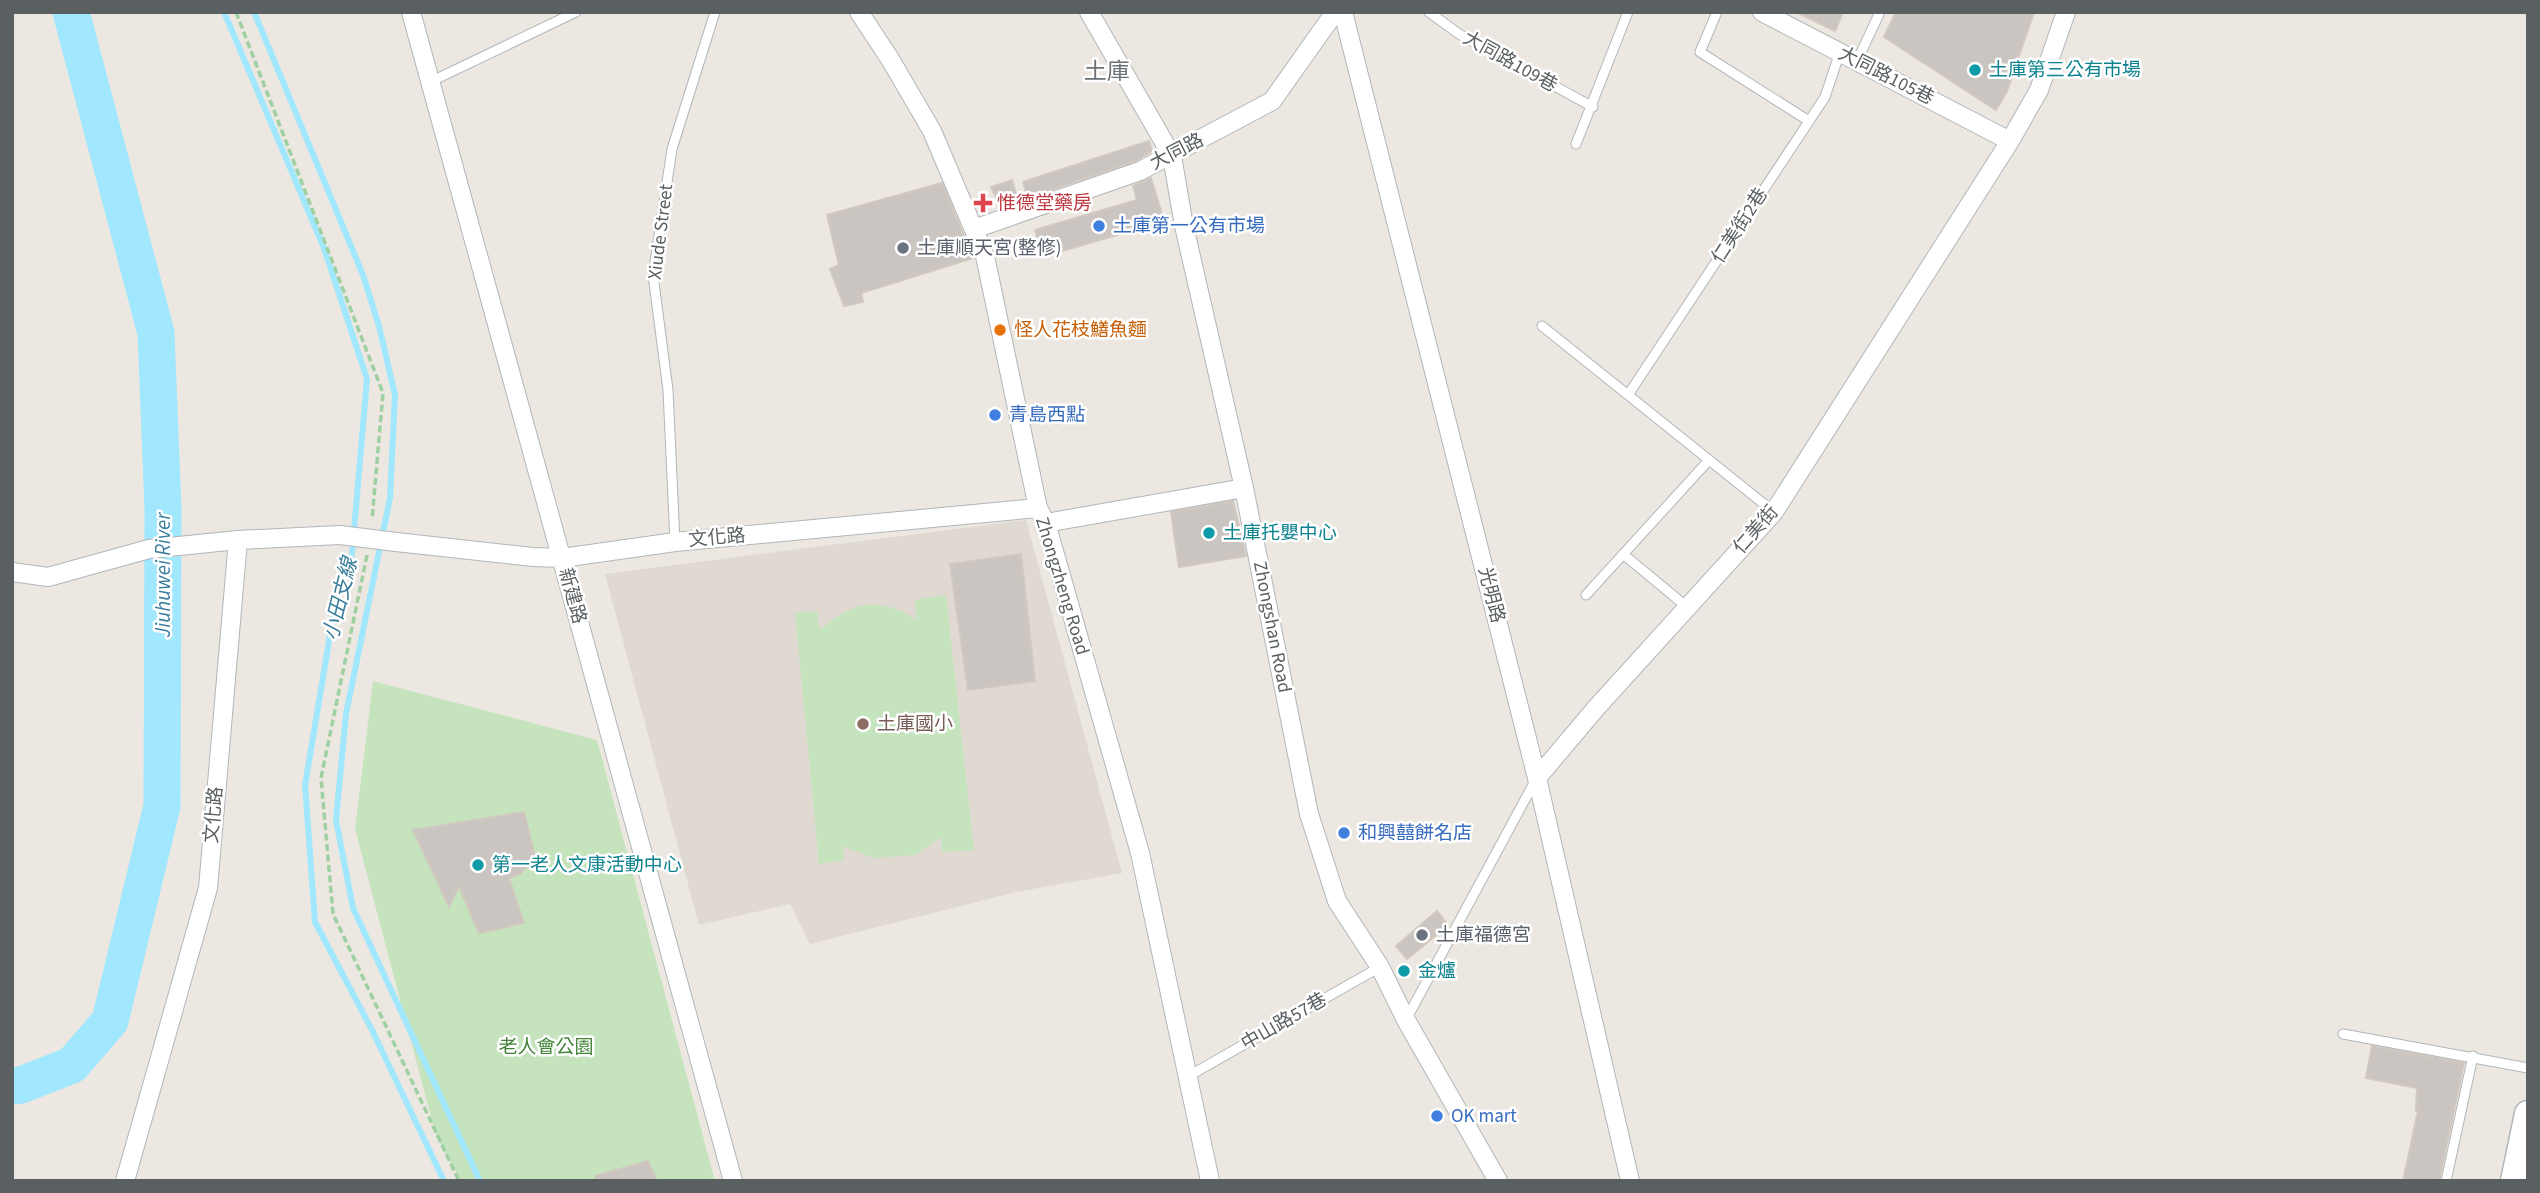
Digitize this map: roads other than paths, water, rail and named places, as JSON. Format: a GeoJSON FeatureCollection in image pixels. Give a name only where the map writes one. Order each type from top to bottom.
{"type":"FeatureCollection","features":[{"type":"Feature","properties":{"kind":"main road"},"geometry":{"type":"LineString","coordinates":[[2514,1181],[2528,1114]]}},
{"type":"Feature","properties":{"kind":"street","name":"新建路"},"geometry":{"type":"LineString","coordinates":[[411,12],[733,1181]]}},
{"type":"Feature","properties":{"kind":"street","name":"Zhongzheng Road"},"geometry":{"type":"LineString","coordinates":[[859,12],[932,131],[974,229],[987,268],[1042,516],[1140,853],[1210,1181]]}},
{"type":"Feature","properties":{"kind":"street","name":"Zhongshan Road"},"geometry":{"type":"LineString","coordinates":[[1089,12],[1172,156],[1184,226],[1244,488],[1309,814],[1337,901],[1382,965],[1406,1020],[1498,1181]]}},
{"type":"Feature","properties":{"kind":"street","name":"大同路"},"geometry":{"type":"LineString","coordinates":[[974,229],[1140,171],[1272,101],[1335,12]]}},
{"type":"Feature","properties":{"kind":"street","name":"光明路"},"geometry":{"type":"LineString","coordinates":[[1343,12],[1537,778],[1630,1181]]}},
{"type":"Feature","properties":{"kind":"street","name":"大同路105巷"},"geometry":{"type":"LineString","coordinates":[[1762,12],[2010,141]]}},
{"type":"Feature","properties":{"kind":"street","name":"仁美街"},"geometry":{"type":"LineString","coordinates":[[1537,778],[1597,707],[1774,512],[2010,141],[2039,90],[2066,12]]}},
{"type":"Feature","properties":{"kind":"street","name":"文化路"},"geometry":{"type":"LineString","coordinates":[[125,1181],[208,888],[238,540],[340,535],[562,558],[675,542],[1042,516],[1244,488]]}},
{"type":"Feature","properties":{"kind":"street"},"geometry":{"type":"LineString","coordinates":[[12,572],[48,577],[149,549],[238,540]]}},
{"type":"Feature","properties":{"kind":"lane"},"geometry":{"type":"LineString","coordinates":[[430,82],[576,12]]}},
{"type":"Feature","properties":{"kind":"lane","name":"Xiude Street"},"geometry":{"type":"LineString","coordinates":[[675,542],[668,390],[653,275],[672,149],[715,12]]}},
{"type":"Feature","properties":{"kind":"lane","name":"大同路109巷"},"geometry":{"type":"LineString","coordinates":[[1429,12],[1459,34],[1592,107]]}},
{"type":"Feature","properties":{"kind":"lane"},"geometry":{"type":"LineString","coordinates":[[1576,144],[1628,12]]}},
{"type":"Feature","properties":{"kind":"lane"},"geometry":{"type":"LineString","coordinates":[[1717,12],[1700,52],[1809,121]]}},
{"type":"Feature","properties":{"kind":"lane"},"geometry":{"type":"LineString","coordinates":[[1857,61],[1880,12]]}},
{"type":"Feature","properties":{"kind":"lane","name":"仁美街2巷"},"geometry":{"type":"LineString","coordinates":[[1628,395],[1825,97],[1840,52]]}},
{"type":"Feature","properties":{"kind":"lane"},"geometry":{"type":"LineString","coordinates":[[1542,326],[1774,512]]}},
{"type":"Feature","properties":{"kind":"lane"},"geometry":{"type":"LineString","coordinates":[[1586,595],[1709,460]]}},
{"type":"Feature","properties":{"kind":"lane"},"geometry":{"type":"LineString","coordinates":[[1623,554],[1687,607]]}},
{"type":"Feature","properties":{"kind":"lane","name":"仁美街"},"geometry":{"type":"LineString","coordinates":[[1406,1020],[1537,778]]}},
{"type":"Feature","properties":{"kind":"lane","name":"中山路57巷"},"geometry":{"type":"LineString","coordinates":[[1187,1077],[1382,965]]}},
{"type":"Feature","properties":{"kind":"lane"},"geometry":{"type":"LineString","coordinates":[[2343,1034],[2528,1068]]}},
{"type":"Feature","properties":{"kind":"lane"},"geometry":{"type":"LineString","coordinates":[[2446,1181],[2473,1056]]}},
{"type":"Feature","properties":{"kind":"waterway","name":"Jiuhuwei River"},"geometry":{"type":"LineString","coordinates":[[12,1086],[72,1065],[110,1021],[162,806],[163,509],[156,333],[71,12]]}},
{"type":"Feature","properties":{"kind":"waterway","name":"小田支線"},"geometry":{"type":"LineString","coordinates":[[224,12],[324,248],[367,379],[352,554],[336,599],[305,785],[315,922],[372,1030],[444,1181]]}},
{"type":"Feature","properties":{"kind":"waterway"},"geometry":{"type":"LineString","coordinates":[[254,12],[363,275],[379,326],[395,395],[390,498],[346,714],[336,820],[353,908],[480,1181]]}},
{"type":"Feature","properties":{"kind":"place","name":"土庫第三公有市場"},"geometry":{"type":"Point","coordinates":[1975,70]}},
{"type":"Feature","properties":{"kind":"place","name":"惟德堂藥房"},"geometry":{"type":"Point","coordinates":[983,203]}},
{"type":"Feature","properties":{"kind":"place","name":"土庫第一公有市場"},"geometry":{"type":"Point","coordinates":[1099,226]}},
{"type":"Feature","properties":{"kind":"place","name":"土庫順天宮(整修)"},"geometry":{"type":"Point","coordinates":[903,248]}},
{"type":"Feature","properties":{"kind":"place","name":"怪人花枝鱔魚麵"},"geometry":{"type":"Point","coordinates":[1000,330]}},
{"type":"Feature","properties":{"kind":"place","name":"青島西點"},"geometry":{"type":"Point","coordinates":[995,415]}},
{"type":"Feature","properties":{"kind":"place","name":"土庫托嬰中心"},"geometry":{"type":"Point","coordinates":[1209,533]}},
{"type":"Feature","properties":{"kind":"place","name":"土庫國小"},"geometry":{"type":"Point","coordinates":[863,724]}},
{"type":"Feature","properties":{"kind":"place","name":"和興囍餅名店"},"geometry":{"type":"Point","coordinates":[1344,833]}},
{"type":"Feature","properties":{"kind":"place","name":"第一老人文康活動中心"},"geometry":{"type":"Point","coordinates":[478,865]}},
{"type":"Feature","properties":{"kind":"place","name":"土庫福德宮"},"geometry":{"type":"Point","coordinates":[1422,935]}},
{"type":"Feature","properties":{"kind":"place","name":"金爐"},"geometry":{"type":"Point","coordinates":[1404,971]}},
{"type":"Feature","properties":{"kind":"place","name":"OK mart"},"geometry":{"type":"Point","coordinates":[1437,1116]}},
{"type":"Feature","properties":{"kind":"district","name":"土庫"},"geometry":{"type":"Point","coordinates":[1107,71]}},
{"type":"Feature","properties":{"kind":"park label","name":"老人會公園"},"geometry":{"type":"Point","coordinates":[546,1047]}}]}
